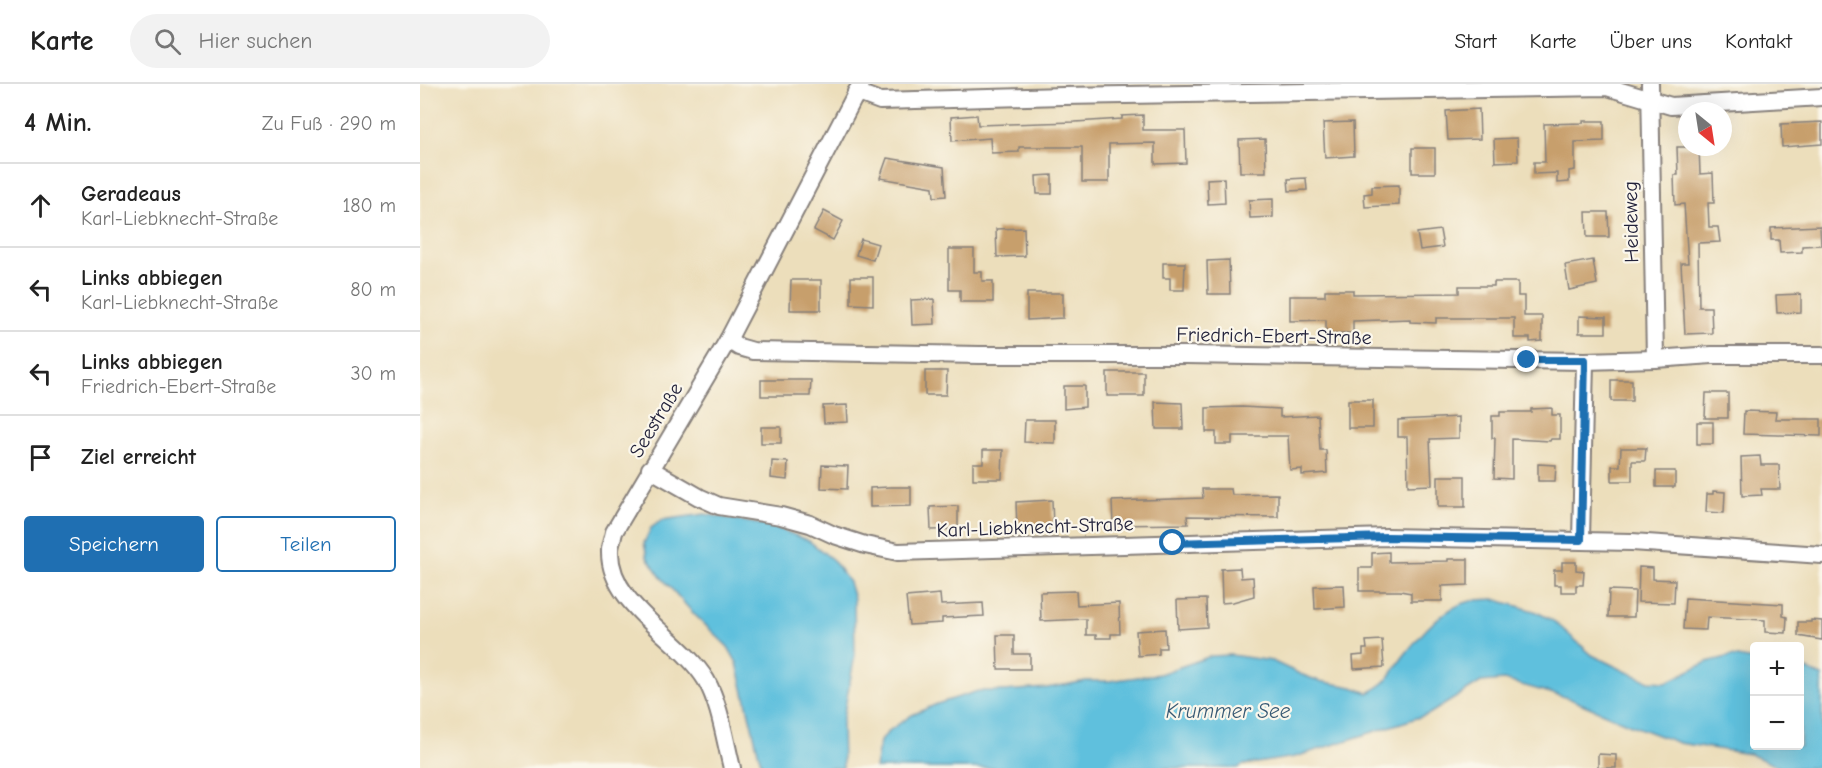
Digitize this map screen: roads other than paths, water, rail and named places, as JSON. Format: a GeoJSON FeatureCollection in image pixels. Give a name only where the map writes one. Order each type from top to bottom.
{"type":"FeatureCollection","features":[{"type":"Feature","properties":{"kind":"street"},"geometry":{"type":"LineString","coordinates":[[859,88],[880,101],[1607,87],[1650,92],[1671,106],[1822,97]]}},
{"type":"Feature","properties":{"kind":"street","name":"Seestraße"},"geometry":{"type":"LineString","coordinates":[[732,768],[714,699],[706,681],[681,650],[632,604],[620,588],[613,571],[610,551],[614,532],[728,340],[859,88]]}},
{"type":"Feature","properties":{"kind":"street","name":"Heideweg"},"geometry":{"type":"LineString","coordinates":[[1650,92],[1655,359]]}},
{"type":"Feature","properties":{"kind":"street","name":"Friedrich-Ebert-Straße"},"geometry":{"type":"LineString","coordinates":[[728,340],[739,347],[753,351],[980,355],[1585,360],[1712,355],[1822,355]]}},
{"type":"Feature","properties":{"kind":"street"},"geometry":{"type":"LineString","coordinates":[[1581,540],[1585,360]]}},
{"type":"Feature","properties":{"kind":"street","name":"Karl-Liebknecht-Straße"},"geometry":{"type":"LineString","coordinates":[[650,469],[719,506],[781,516],[810,524],[865,545],[898,552],[1387,537],[1581,540],[1822,555]]}},
{"type":"Feature","properties":{"kind":"water"},"geometry":{"type":"Polygon","coordinates":[[[705,514],[775,527],[809,541],[833,560],[849,582],[854,599],[855,655],[842,723],[843,768],[763,768],[737,663],[728,647],[693,613],[660,576],[647,557],[644,543],[651,528],[662,520],[705,514]]]}},
{"type":"Feature","properties":{"kind":"water","name":"Krummer See"},"geometry":{"type":"Polygon","coordinates":[[[1494,599],[1537,612],[1555,622],[1592,655],[1649,681],[1667,682],[1707,662],[1731,656],[1750,659],[1750,750],[1804,750],[1804,669],[1822,676],[1822,768],[1781,768],[1750,754],[1679,743],[1568,698],[1504,680],[1481,682],[1429,714],[1295,757],[1243,765],[1238,768],[875,768],[880,741],[890,730],[912,715],[978,691],[1047,688],[1086,681],[1109,681],[1160,674],[1211,656],[1231,655],[1272,661],[1319,681],[1352,687],[1368,693],[1386,681],[1403,657],[1433,623],[1451,609],[1474,600],[1494,599]]]}}]}
